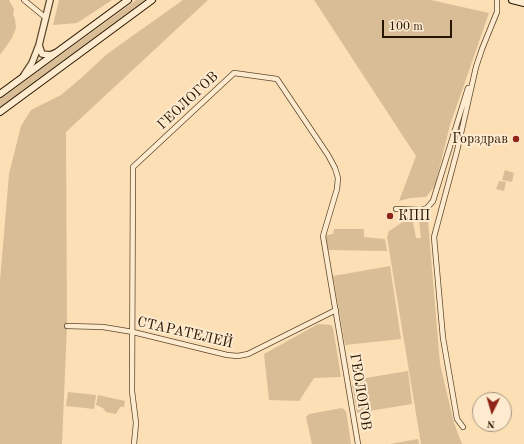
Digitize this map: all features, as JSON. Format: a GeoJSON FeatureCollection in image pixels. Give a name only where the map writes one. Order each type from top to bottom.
{"type":"FeatureCollection","features":[{"type":"Feature","properties":{"kind":"main road"},"geometry":{"type":"LineString","coordinates":[[0,94],[128,0]]}},
{"type":"Feature","properties":{"kind":"main road"},"geometry":{"type":"LineString","coordinates":[[0,112],[152,0]]}},
{"type":"Feature","properties":{"kind":"main road"},"geometry":{"type":"LineString","coordinates":[[512,0],[524,3]]}},
{"type":"Feature","properties":{"kind":"street"},"geometry":{"type":"LineString","coordinates":[[24,0],[46,18]]}},
{"type":"Feature","properties":{"kind":"street"},"geometry":{"type":"LineString","coordinates":[[20,80],[32,63],[39,45],[50,0]]}},
{"type":"Feature","properties":{"kind":"street"},"geometry":{"type":"LineString","coordinates":[[462,427],[457,419],[443,338],[434,237],[482,49],[497,12],[497,0]]}},
{"type":"Feature","properties":{"kind":"street"},"geometry":{"type":"LineString","coordinates":[[39,45],[42,54],[50,55],[55,53]]}},
{"type":"Feature","properties":{"kind":"street","name":"ГЕОЛОГОВ"},"geometry":{"type":"LineString","coordinates":[[134,444],[136,423],[132,391],[133,167],[234,73],[277,79],[328,155],[335,168],[338,178],[323,236],[358,444]]}},
{"type":"Feature","properties":{"kind":"street"},"geometry":{"type":"LineString","coordinates":[[396,209],[421,210],[427,208],[433,201],[468,88],[472,89]]}},
{"type":"Feature","properties":{"kind":"street","name":"СТАРАТЕЛЕЙ"},"geometry":{"type":"LineString","coordinates":[[67,326],[103,327],[133,332],[227,355],[238,356],[248,354],[336,310]]}},
{"type":"Feature","properties":{"kind":"shaded area"},"geometry":{"type":"Polygon","coordinates":[[[0,0],[9,0],[14,9],[13,14],[16,28],[12,38],[0,55],[0,0]]]}},
{"type":"Feature","properties":{"kind":"shaded area"},"geometry":{"type":"Polygon","coordinates":[[[59,0],[112,0],[77,23],[53,25],[59,0]]]}},
{"type":"Feature","properties":{"kind":"shaded area"},"geometry":{"type":"Polygon","coordinates":[[[136,0],[145,0],[0,107],[0,99],[136,0]]]}},
{"type":"Feature","properties":{"kind":"shaded area"},"geometry":{"type":"Polygon","coordinates":[[[183,0],[208,0],[66,132],[67,326],[62,444],[0,444],[0,281],[9,174],[21,126],[31,110],[61,95],[107,54],[183,0]]]}},
{"type":"Feature","properties":{"kind":"shaded area"},"geometry":{"type":"Polygon","coordinates":[[[314,0],[431,0],[489,13],[450,125],[435,186],[426,197],[410,198],[399,201],[416,156],[314,0]]]}},
{"type":"Feature","properties":{"kind":"shaded area"},"geometry":{"type":"Polygon","coordinates":[[[505,170],[514,173],[512,182],[502,180],[505,170]]]}},
{"type":"Feature","properties":{"kind":"shaded area"},"geometry":{"type":"Polygon","coordinates":[[[499,181],[506,182],[504,191],[496,189],[499,181]]]}},
{"type":"Feature","properties":{"kind":"shaded area"},"geometry":{"type":"Polygon","coordinates":[[[399,201],[389,231],[412,216],[416,238],[421,238],[419,220],[428,221],[440,364],[454,423],[462,444],[421,444],[387,237],[396,209],[399,201]]]}},
{"type":"Feature","properties":{"kind":"shaded area"},"geometry":{"type":"Polygon","coordinates":[[[334,229],[364,229],[364,237],[385,239],[387,251],[328,250],[326,235],[333,234],[334,229]]]}},
{"type":"Feature","properties":{"kind":"shaded area"},"geometry":{"type":"Polygon","coordinates":[[[390,266],[401,339],[345,345],[333,276],[390,266]]]}},
{"type":"Feature","properties":{"kind":"shaded area"},"geometry":{"type":"Polygon","coordinates":[[[318,324],[331,325],[333,328],[341,377],[314,378],[299,401],[269,400],[264,354],[318,324]]]}},
{"type":"Feature","properties":{"kind":"shaded area"},"geometry":{"type":"Polygon","coordinates":[[[408,371],[412,404],[357,413],[352,385],[359,379],[408,371]]]}},
{"type":"Feature","properties":{"kind":"shaded area"},"geometry":{"type":"Polygon","coordinates":[[[68,392],[96,395],[94,409],[66,406],[68,392]]]}},
{"type":"Feature","properties":{"kind":"shaded area"},"geometry":{"type":"Polygon","coordinates":[[[98,395],[125,401],[124,407],[120,407],[116,414],[106,412],[103,408],[96,405],[98,395]]]}},
{"type":"Feature","properties":{"kind":"shaded area"},"geometry":{"type":"Polygon","coordinates":[[[342,408],[346,411],[351,444],[312,444],[306,417],[309,414],[342,408]]]}},
{"type":"Feature","properties":{"kind":"shaded area"},"geometry":{"type":"Polygon","coordinates":[[[418,439],[419,444],[390,444],[418,439]]]}},
{"type":"Feature","properties":{"kind":"place","name":"Горздрав"},"geometry":{"type":"Point","coordinates":[516,139]}},
{"type":"Feature","properties":{"kind":"place","name":"КПП"},"geometry":{"type":"Point","coordinates":[390,216]}}]}
